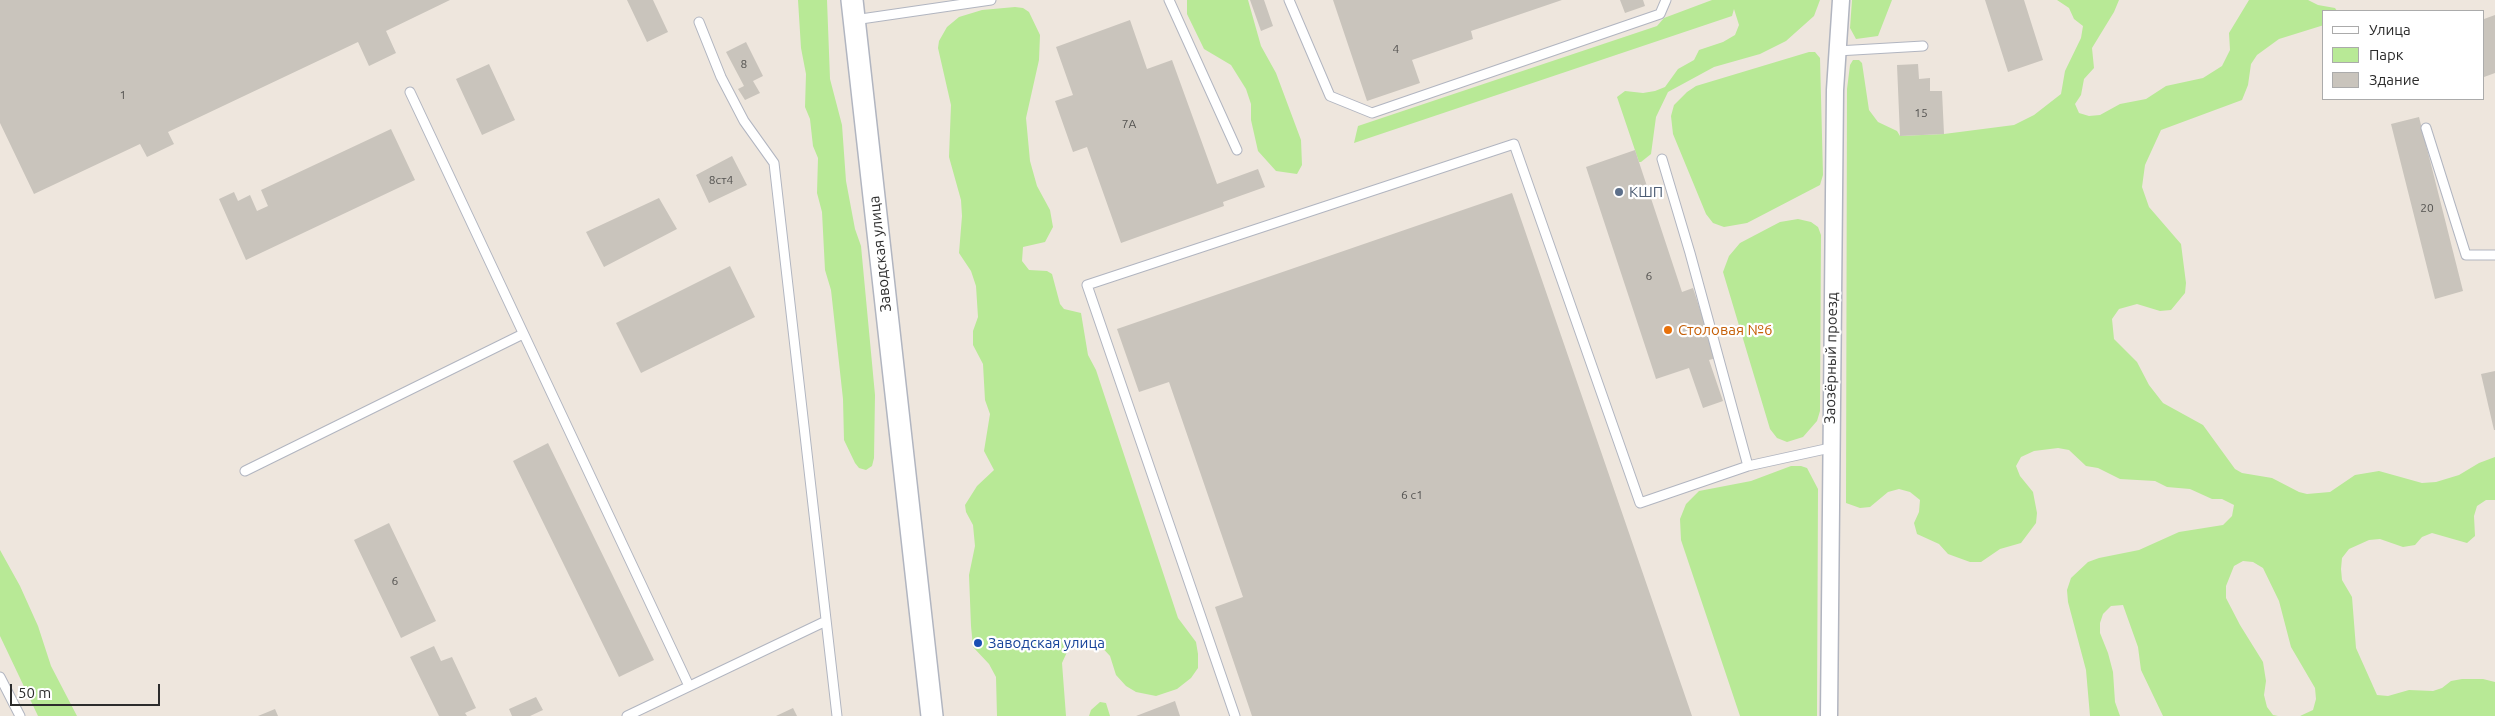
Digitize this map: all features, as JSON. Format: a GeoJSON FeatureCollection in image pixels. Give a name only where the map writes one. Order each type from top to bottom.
{"type":"FeatureCollection","features":[{"type":"Feature","properties":{"kind":"street","name":"Заозёрный проезд"},"geometry":{"type":"LineString","coordinates":[[1829,716],[1830,448],[1835,90],[1841,0]]}},
{"type":"Feature","properties":{"kind":"street","name":"Заводская улица"},"geometry":{"type":"LineString","coordinates":[[853,10],[932,716]]}},
{"type":"Feature","properties":{"kind":"lane"},"geometry":{"type":"LineString","coordinates":[[853,10],[991,0]]}},
{"type":"Feature","properties":{"kind":"lane"},"geometry":{"type":"LineString","coordinates":[[1169,0],[1237,150]]}},
{"type":"Feature","properties":{"kind":"lane"},"geometry":{"type":"LineString","coordinates":[[1289,0],[1330,96],[1372,113],[1660,14],[1666,0]]}},
{"type":"Feature","properties":{"kind":"lane"},"geometry":{"type":"LineString","coordinates":[[699,22],[721,77],[744,120],[774,163],[836,716]]}},
{"type":"Feature","properties":{"kind":"lane"},"geometry":{"type":"LineString","coordinates":[[1837,51],[1923,46]]}},
{"type":"Feature","properties":{"kind":"lane"},"geometry":{"type":"LineString","coordinates":[[410,92],[689,686]]}},
{"type":"Feature","properties":{"kind":"lane"},"geometry":{"type":"LineString","coordinates":[[2426,128],[2466,255],[2495,255]]}},
{"type":"Feature","properties":{"kind":"lane"},"geometry":{"type":"LineString","coordinates":[[1235,716],[1087,285],[1514,144],[1640,504],[1748,466],[1830,448]]}},
{"type":"Feature","properties":{"kind":"lane"},"geometry":{"type":"LineString","coordinates":[[1662,159],[1748,466]]}},
{"type":"Feature","properties":{"kind":"lane"},"geometry":{"type":"LineString","coordinates":[[244,471],[523,334]]}},
{"type":"Feature","properties":{"kind":"lane"},"geometry":{"type":"LineString","coordinates":[[627,716],[826,621]]}},
{"type":"Feature","properties":{"kind":"lane"},"geometry":{"type":"LineString","coordinates":[[0,677],[20,716]]}},
{"type":"Feature","properties":{"kind":"green space"},"geometry":{"type":"Polygon","coordinates":[[[798,0],[827,0],[830,79],[842,125],[846,181],[855,229],[861,246],[875,395],[874,458],[872,466],[866,470],[859,468],[855,463],[844,440],[843,399],[831,290],[825,270],[822,212],[817,193],[818,158],[813,146],[810,119],[805,107],[806,74],[801,48],[798,0]]]}},
{"type":"Feature","properties":{"kind":"green space"},"geometry":{"type":"Polygon","coordinates":[[[1187,0],[1248,0],[1261,46],[1276,73],[1301,140],[1302,165],[1297,174],[1276,171],[1258,151],[1251,120],[1251,104],[1246,89],[1231,65],[1204,49],[1187,14],[1187,0]]]}},
{"type":"Feature","properties":{"kind":"green space"},"geometry":{"type":"Polygon","coordinates":[[[1712,0],[1820,0],[1814,16],[1786,41],[1760,54],[1714,67],[1668,92],[1656,117],[1651,154],[1641,162],[1639,162],[1617,97],[1625,91],[1643,93],[1665,87],[1678,69],[1694,60],[1699,50],[1723,42],[1735,35],[1739,25],[1734,9],[1732,16],[1354,143],[1358,126],[1657,26],[1664,18],[1712,0]]]}},
{"type":"Feature","properties":{"kind":"green space"},"geometry":{"type":"Polygon","coordinates":[[[1852,0],[1892,0],[1878,36],[1856,39],[1850,28],[1852,0]]]}},
{"type":"Feature","properties":{"kind":"green space"},"geometry":{"type":"Polygon","coordinates":[[[2057,0],[2119,0],[2114,12],[2092,48],[2094,68],[2084,79],[2081,95],[2075,104],[2079,113],[2089,116],[2100,115],[2120,104],[2146,99],[2166,86],[2203,78],[2222,66],[2230,50],[2229,33],[2249,0],[2308,0],[2336,10],[2322,10],[2322,26],[2279,39],[2257,55],[2251,64],[2248,85],[2242,100],[2161,130],[2145,165],[2142,187],[2149,207],[2181,244],[2186,283],[2185,293],[2171,310],[2160,311],[2137,304],[2119,309],[2112,319],[2114,339],[2137,362],[2149,385],[2163,403],[2203,425],[2235,469],[2242,473],[2272,478],[2299,492],[2307,494],[2330,492],[2355,475],[2379,471],[2422,483],[2436,482],[2459,475],[2479,463],[2495,457],[2495,500],[2486,500],[2477,506],[2474,516],[2475,536],[2467,543],[2432,533],[2422,537],[2415,545],[2403,547],[2380,539],[2369,540],[2349,549],[2342,558],[2341,569],[2342,580],[2352,597],[2356,648],[2377,695],[2388,696],[2409,690],[2433,691],[2442,688],[2451,681],[2483,679],[2495,682],[2495,716],[2300,716],[2313,710],[2316,699],[2315,688],[2291,647],[2279,601],[2263,568],[2253,562],[2243,561],[2234,566],[2226,586],[2226,598],[2263,662],[2266,681],[2264,695],[2267,707],[2273,715],[2278,716],[2163,716],[2141,670],[2138,647],[2123,605],[2111,606],[2103,614],[2100,623],[2100,633],[2113,672],[2115,702],[2120,716],[2090,716],[2086,670],[2068,602],[2067,590],[2071,578],[2088,562],[2099,558],[2139,550],[2179,532],[2223,525],[2232,516],[2234,505],[2222,499],[2212,499],[2190,489],[2167,487],[2155,481],[2120,479],[2098,468],[2086,466],[2069,450],[2058,448],[2034,451],[2021,457],[2016,466],[2020,476],[2033,492],[2037,513],[2036,523],[2021,543],[2000,549],[1981,562],[1970,562],[1948,554],[1939,544],[1917,534],[1914,523],[1919,512],[1920,500],[1910,492],[1899,489],[1888,492],[1870,507],[1860,508],[1846,503],[1847,89],[1850,65],[1853,60],[1859,60],[1862,63],[1869,110],[1878,122],[1897,131],[1900,136],[1944,134],[2014,125],[2034,115],[2061,94],[2065,71],[2081,38],[2083,26],[2074,19],[2069,8],[2057,0]]]}},
{"type":"Feature","properties":{"kind":"green space"},"geometry":{"type":"Polygon","coordinates":[[[1023,8],[1029,12],[1040,35],[1039,60],[1026,118],[1030,161],[1037,186],[1050,210],[1053,227],[1045,242],[1023,247],[1022,261],[1029,270],[1047,271],[1052,274],[1060,304],[1064,309],[1081,313],[1088,355],[1096,370],[1178,618],[1196,642],[1198,654],[1198,668],[1191,678],[1177,689],[1156,696],[1136,692],[1126,686],[1116,675],[1110,656],[1096,641],[1075,645],[1067,652],[1062,663],[1066,716],[997,716],[996,677],[989,664],[973,647],[971,626],[969,575],[975,546],[973,525],[966,512],[965,505],[977,486],[994,470],[984,451],[990,414],[985,400],[983,364],[973,345],[973,331],[978,317],[976,286],[971,271],[959,253],[962,216],[961,200],[949,157],[951,105],[938,48],[939,41],[947,27],[959,17],[982,10],[1023,8]]]}},
{"type":"Feature","properties":{"kind":"green space"},"geometry":{"type":"Polygon","coordinates":[[[1809,52],[1815,52],[1820,58],[1823,175],[1820,185],[1747,223],[1724,227],[1713,223],[1706,214],[1673,134],[1671,116],[1674,105],[1696,86],[1809,52]]]}},
{"type":"Feature","properties":{"kind":"green space"},"geometry":{"type":"Polygon","coordinates":[[[1798,219],[1811,222],[1818,227],[1821,235],[1820,411],[1817,421],[1803,437],[1787,442],[1777,438],[1770,429],[1723,272],[1729,256],[1740,243],[1780,222],[1798,219]]]}},
{"type":"Feature","properties":{"kind":"green space"},"geometry":{"type":"Polygon","coordinates":[[[1791,466],[1807,468],[1818,489],[1817,716],[1740,716],[1681,540],[1680,519],[1686,504],[1699,491],[1751,481],[1791,466]]]}},
{"type":"Feature","properties":{"kind":"green space"},"geometry":{"type":"Polygon","coordinates":[[[0,550],[20,586],[38,626],[51,666],[77,716],[38,716],[0,636],[0,550]]]}},
{"type":"Feature","properties":{"kind":"green space"},"geometry":{"type":"Polygon","coordinates":[[[1100,702],[1106,703],[1110,716],[1089,716],[1091,710],[1100,702]]]}},
{"type":"Feature","properties":{"kind":"building"},"geometry":{"type":"Polygon","coordinates":[[[0,0],[450,0],[386,31],[396,53],[369,66],[358,42],[168,132],[174,144],[147,157],[140,144],[34,194],[0,123],[0,0]]]}},
{"type":"Feature","properties":{"kind":"building"},"geometry":{"type":"Polygon","coordinates":[[[627,0],[653,0],[668,32],[647,42],[627,0]]]}},
{"type":"Feature","properties":{"kind":"building"},"geometry":{"type":"Polygon","coordinates":[[[1250,0],[1264,0],[1273,26],[1261,31],[1250,0]]]}},
{"type":"Feature","properties":{"kind":"building"},"geometry":{"type":"Polygon","coordinates":[[[1333,0],[1562,0],[1471,31],[1473,39],[1412,60],[1420,83],[1367,101],[1333,0]]]}},
{"type":"Feature","properties":{"kind":"building"},"geometry":{"type":"Polygon","coordinates":[[[1620,0],[1643,0],[1645,6],[1625,13],[1620,0]]]}},
{"type":"Feature","properties":{"kind":"building"},"geometry":{"type":"Polygon","coordinates":[[[1985,0],[2024,0],[2043,60],[2008,72],[1985,0]]]}},
{"type":"Feature","properties":{"kind":"building"},"geometry":{"type":"Polygon","coordinates":[[[2495,15],[2495,73],[2485,77],[2485,19],[2495,15]]]}},
{"type":"Feature","properties":{"kind":"building"},"geometry":{"type":"Polygon","coordinates":[[[1130,20],[1147,69],[1172,60],[1217,184],[1258,169],[1265,187],[1223,202],[1224,206],[1121,243],[1087,147],[1073,152],[1055,101],[1073,95],[1056,47],[1130,20]]]}},
{"type":"Feature","properties":{"kind":"building"},"geometry":{"type":"Polygon","coordinates":[[[746,42],[763,76],[753,81],[760,93],[745,100],[738,89],[744,86],[726,52],[746,42]]]}},
{"type":"Feature","properties":{"kind":"building"},"geometry":{"type":"Polygon","coordinates":[[[489,64],[515,120],[482,135],[456,79],[489,64]]]}},
{"type":"Feature","properties":{"kind":"building"},"geometry":{"type":"Polygon","coordinates":[[[1918,64],[1919,79],[1930,78],[1930,91],[1942,91],[1944,134],[1900,136],[1897,65],[1918,64]]]}},
{"type":"Feature","properties":{"kind":"building"},"geometry":{"type":"Polygon","coordinates":[[[2419,117],[2463,291],[2435,299],[2391,124],[2419,117]]]}},
{"type":"Feature","properties":{"kind":"building"},"geometry":{"type":"Polygon","coordinates":[[[391,129],[415,180],[246,260],[219,199],[234,192],[238,201],[250,195],[257,211],[268,206],[261,190],[391,129]]]}},
{"type":"Feature","properties":{"kind":"building"},"geometry":{"type":"Polygon","coordinates":[[[1635,150],[1682,292],[1693,288],[1716,358],[1709,360],[1723,401],[1703,408],[1689,368],[1656,379],[1586,167],[1635,150]]]}},
{"type":"Feature","properties":{"kind":"building"},"geometry":{"type":"Polygon","coordinates":[[[732,156],[747,185],[709,203],[696,175],[732,156]]]}},
{"type":"Feature","properties":{"kind":"building"},"geometry":{"type":"Polygon","coordinates":[[[1512,193],[1692,716],[1252,716],[1215,607],[1243,597],[1169,382],[1139,392],[1117,329],[1512,193]]]}},
{"type":"Feature","properties":{"kind":"building"},"geometry":{"type":"Polygon","coordinates":[[[659,198],[677,229],[604,267],[586,232],[659,198]]]}},
{"type":"Feature","properties":{"kind":"building"},"geometry":{"type":"Polygon","coordinates":[[[730,266],[755,317],[641,373],[616,323],[730,266]]]}},
{"type":"Feature","properties":{"kind":"building"},"geometry":{"type":"Polygon","coordinates":[[[2495,371],[2495,430],[2494,430],[2481,374],[2495,371]]]}},
{"type":"Feature","properties":{"kind":"building"},"geometry":{"type":"Polygon","coordinates":[[[548,443],[654,660],[619,677],[513,461],[548,443]]]}},
{"type":"Feature","properties":{"kind":"building"},"geometry":{"type":"Polygon","coordinates":[[[389,523],[436,621],[401,638],[354,540],[389,523]]]}},
{"type":"Feature","properties":{"kind":"building"},"geometry":{"type":"Polygon","coordinates":[[[434,646],[441,661],[452,657],[476,708],[465,713],[467,716],[439,716],[410,657],[434,646]]]}},
{"type":"Feature","properties":{"kind":"building"},"geometry":{"type":"Polygon","coordinates":[[[536,697],[543,710],[530,716],[512,716],[509,709],[536,697]]]}},
{"type":"Feature","properties":{"kind":"building"},"geometry":{"type":"Polygon","coordinates":[[[1175,701],[1180,716],[1136,716],[1175,701]]]}},
{"type":"Feature","properties":{"kind":"building"},"geometry":{"type":"Polygon","coordinates":[[[793,708],[797,716],[776,716],[793,708]]]}},
{"type":"Feature","properties":{"kind":"building"},"geometry":{"type":"Polygon","coordinates":[[[275,709],[278,716],[258,716],[275,709]]]}},
{"type":"Feature","properties":{"kind":"place","name":"КШП"},"geometry":{"type":"Point","coordinates":[1619,192]}},
{"type":"Feature","properties":{"kind":"place","name":"Столовая №6"},"geometry":{"type":"Point","coordinates":[1668,330]}},
{"type":"Feature","properties":{"kind":"place","name":"Заводская улица"},"geometry":{"type":"Point","coordinates":[978,643]}}]}
